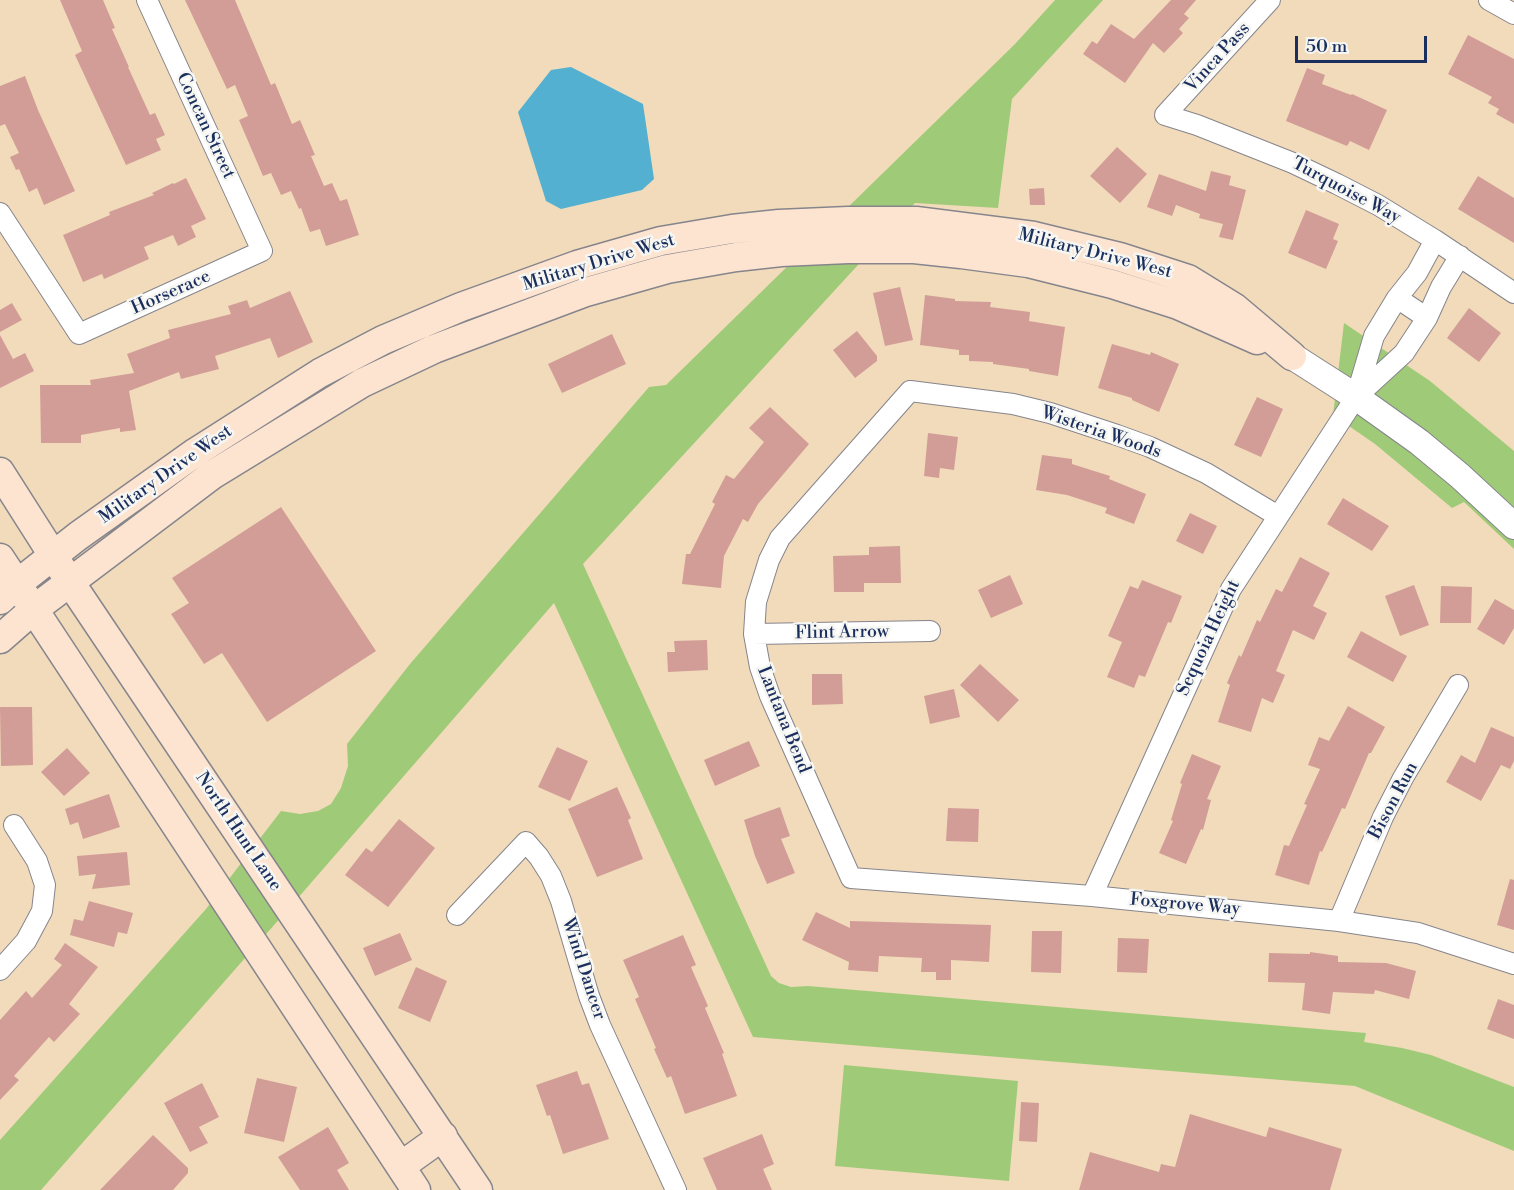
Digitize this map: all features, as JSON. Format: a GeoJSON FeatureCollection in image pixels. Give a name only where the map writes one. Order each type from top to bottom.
{"type":"FeatureCollection","features":[{"type":"Feature","properties":{"kind":"main road","name":"Military Drive West"},"geometry":{"type":"LineString","coordinates":[[9,592],[54,555],[196,452],[320,373],[383,340],[461,307],[577,266],[661,242],[732,229],[778,224],[848,221],[916,221],[1034,236],[1120,257],[1188,279],[1235,308],[1292,356]]}},
{"type":"Feature","properties":{"kind":"main road","name":"Military Drive West"},"geometry":{"type":"LineString","coordinates":[[0,639],[33,610],[212,475],[352,389],[434,349],[586,292],[667,269],[781,252],[848,249],[914,249],[1028,263],[1112,284],[1178,305],[1292,356]]}},
{"type":"Feature","properties":{"kind":"main road","name":"North Hunt Lane"},"geometry":{"type":"LineString","coordinates":[[0,472],[70,582],[478,1190]]}},
{"type":"Feature","properties":{"kind":"main road"},"geometry":{"type":"LineString","coordinates":[[0,558],[9,592],[33,610],[416,1190]]}},
{"type":"Feature","properties":{"kind":"main road"},"geometry":{"type":"LineString","coordinates":[[401,1166],[443,1136]]}},
{"type":"Feature","properties":{"kind":"street","name":"Concan Street"},"geometry":{"type":"LineString","coordinates":[[147,0],[262,251]]}},
{"type":"Feature","properties":{"kind":"street","name":"Vinca Pass"},"geometry":{"type":"LineString","coordinates":[[1165,115],[1270,0]]}},
{"type":"Feature","properties":{"kind":"street"},"geometry":{"type":"LineString","coordinates":[[1489,0],[1514,14]]}},
{"type":"Feature","properties":{"kind":"street","name":"Turquoise Way"},"geometry":{"type":"LineString","coordinates":[[1165,115],[1293,163],[1377,205],[1460,256],[1514,293]]}},
{"type":"Feature","properties":{"kind":"street","name":"Horserace"},"geometry":{"type":"LineString","coordinates":[[0,213],[79,334],[262,251]]}},
{"type":"Feature","properties":{"kind":"street","name":"Sequoia Height"},"geometry":{"type":"LineString","coordinates":[[1356,397],[1374,336],[1397,298],[1417,273],[1435,240]]}},
{"type":"Feature","properties":{"kind":"street","name":"Sequoia Height"},"geometry":{"type":"LineString","coordinates":[[1092,896],[1217,618],[1250,557],[1356,397],[1404,353],[1427,318],[1441,287],[1460,256]]}},
{"type":"Feature","properties":{"kind":"street"},"geometry":{"type":"LineString","coordinates":[[1397,298],[1427,318]]}},
{"type":"Feature","properties":{"kind":"street"},"geometry":{"type":"LineString","coordinates":[[461,307],[474,335]]}},
{"type":"Feature","properties":{"kind":"street","name":"Military Drive West"},"geometry":{"type":"LineString","coordinates":[[1292,356],[1356,397],[1419,442],[1514,526]]}},
{"type":"Feature","properties":{"kind":"street","name":"Wisteria Woods"},"geometry":{"type":"LineString","coordinates":[[910,391],[1013,405],[1050,413],[1117,435],[1150,447],[1206,473],[1278,516]]}},
{"type":"Feature","properties":{"kind":"street","name":"Lantana Bend"},"geometry":{"type":"LineString","coordinates":[[851,878],[770,696],[760,667],[754,634],[756,602],[769,560],[780,538],[910,391]]}},
{"type":"Feature","properties":{"kind":"street","name":"Flint Arrow"},"geometry":{"type":"LineString","coordinates":[[754,634],[930,631]]}},
{"type":"Feature","properties":{"kind":"street","name":"Bison Run"},"geometry":{"type":"LineString","coordinates":[[1339,921],[1383,817],[1458,685]]}},
{"type":"Feature","properties":{"kind":"street"},"geometry":{"type":"LineString","coordinates":[[0,970],[26,940],[42,911],[45,885],[37,861],[14,825]]}},
{"type":"Feature","properties":{"kind":"street","name":"Wind Dancer"},"geometry":{"type":"LineString","coordinates":[[457,915],[526,842],[551,876],[600,1025],[676,1190]]}},
{"type":"Feature","properties":{"kind":"street","name":"Foxgrove Way"},"geometry":{"type":"LineString","coordinates":[[851,878],[1092,896],[1339,921],[1418,933],[1514,964]]}},
{"type":"Feature","properties":{"kind":"green space"},"geometry":{"type":"Polygon","coordinates":[[[1055,0],[1103,0],[1012,99],[998,208],[915,203],[583,564],[771,976],[779,983],[791,987],[808,986],[1366,1033],[1364,1042],[1431,1055],[1514,1087],[1514,1151],[1355,1086],[753,1037],[554,603],[41,1190],[0,1190],[0,1140],[206,909],[281,811],[300,814],[318,811],[331,804],[341,788],[348,766],[347,744],[410,664],[649,387],[666,385],[1015,44],[1055,0]]]}},
{"type":"Feature","properties":{"kind":"green space"},"geometry":{"type":"Polygon","coordinates":[[[1344,323],[1430,381],[1514,451],[1514,549],[1464,502],[1452,508],[1375,444],[1333,415],[1344,323]]]}},
{"type":"Feature","properties":{"kind":"green space"},"geometry":{"type":"Polygon","coordinates":[[[844,1065],[1018,1081],[1009,1181],[835,1166],[844,1065]]]}},
{"type":"Feature","properties":{"kind":"water"},"geometry":{"type":"Polygon","coordinates":[[[571,67],[643,104],[654,179],[642,190],[561,209],[546,201],[518,112],[551,70],[571,67]]]}},
{"type":"Feature","properties":{"kind":"building"},"geometry":{"type":"Polygon","coordinates":[[[60,0],[103,0],[115,28],[112,29],[150,115],[155,113],[165,135],[156,139],[161,150],[126,165],[75,55],[82,51],[60,0]]]}},
{"type":"Feature","properties":{"kind":"building"},"geometry":{"type":"Polygon","coordinates":[[[185,0],[235,0],[271,85],[275,83],[292,124],[300,120],[315,155],[311,156],[324,186],[332,183],[340,201],[347,199],[359,235],[326,246],[320,229],[310,232],[301,208],[299,209],[291,191],[281,195],[271,173],[263,176],[239,120],[248,116],[235,85],[227,89],[185,0]]]}},
{"type":"Feature","properties":{"kind":"building"},"geometry":{"type":"Polygon","coordinates":[[[1171,0],[1196,0],[1184,14],[1189,18],[1179,29],[1183,33],[1164,53],[1153,43],[1125,83],[1083,54],[1092,41],[1097,44],[1111,24],[1134,39],[1171,0]]]}},
{"type":"Feature","properties":{"kind":"building"},"geometry":{"type":"Polygon","coordinates":[[[1468,35],[1514,59],[1514,124],[1496,114],[1499,109],[1488,103],[1492,97],[1448,74],[1468,35]]]}},
{"type":"Feature","properties":{"kind":"building"},"geometry":{"type":"Polygon","coordinates":[[[1307,68],[1325,75],[1322,84],[1352,94],[1387,110],[1369,150],[1350,141],[1347,146],[1286,121],[1307,68]]]}},
{"type":"Feature","properties":{"kind":"building"},"geometry":{"type":"Polygon","coordinates":[[[25,76],[75,191],[44,205],[37,188],[29,192],[19,169],[16,170],[10,157],[19,153],[5,124],[0,126],[0,86],[25,76]]]}},
{"type":"Feature","properties":{"kind":"building"},"geometry":{"type":"Polygon","coordinates":[[[1117,147],[1147,174],[1120,203],[1090,176],[1117,147]]]}},
{"type":"Feature","properties":{"kind":"building"},"geometry":{"type":"Polygon","coordinates":[[[1211,171],[1231,176],[1229,185],[1246,190],[1233,240],[1219,237],[1223,224],[1199,218],[1200,214],[1176,205],[1172,216],[1147,207],[1159,174],[1206,191],[1211,171]]]}},
{"type":"Feature","properties":{"kind":"building"},"geometry":{"type":"Polygon","coordinates":[[[1478,176],[1514,198],[1514,243],[1458,209],[1478,176]]]}},
{"type":"Feature","properties":{"kind":"building"},"geometry":{"type":"Polygon","coordinates":[[[186,178],[206,219],[191,226],[196,237],[178,246],[173,235],[144,247],[149,259],[104,279],[102,274],[83,282],[63,235],[110,215],[109,212],[154,195],[152,193],[186,178]]]}},
{"type":"Feature","properties":{"kind":"building"},"geometry":{"type":"Polygon","coordinates":[[[1044,188],[1045,205],[1030,205],[1029,189],[1044,188]]]}},
{"type":"Feature","properties":{"kind":"building"},"geometry":{"type":"Polygon","coordinates":[[[1306,210],[1339,224],[1333,239],[1338,241],[1326,269],[1288,253],[1306,210]]]}},
{"type":"Feature","properties":{"kind":"building"},"geometry":{"type":"Polygon","coordinates":[[[900,287],[913,340],[885,346],[873,293],[900,287]]]}},
{"type":"Feature","properties":{"kind":"building"},"geometry":{"type":"Polygon","coordinates":[[[290,291],[313,342],[278,358],[270,338],[215,356],[219,369],[181,379],[179,372],[129,391],[136,430],[120,432],[120,428],[81,435],[81,443],[41,443],[40,385],[91,385],[90,380],[134,373],[127,354],[170,338],[168,330],[231,314],[228,306],[247,300],[250,308],[290,291]]]}},
{"type":"Feature","properties":{"kind":"building"},"geometry":{"type":"Polygon","coordinates":[[[925,295],[955,299],[955,301],[991,302],[990,307],[1030,312],[1029,321],[1065,327],[1058,376],[993,364],[993,362],[969,361],[969,355],[959,355],[959,350],[920,345],[925,295]]]}},
{"type":"Feature","properties":{"kind":"building"},"geometry":{"type":"Polygon","coordinates":[[[12,303],[22,320],[0,332],[0,310],[12,303]]]}},
{"type":"Feature","properties":{"kind":"building"},"geometry":{"type":"Polygon","coordinates":[[[1469,308],[1501,333],[1479,362],[1447,338],[1469,308]]]}},
{"type":"Feature","properties":{"kind":"building"},"geometry":{"type":"Polygon","coordinates":[[[857,331],[877,356],[877,361],[855,378],[833,350],[857,331]]]}},
{"type":"Feature","properties":{"kind":"building"},"geometry":{"type":"Polygon","coordinates":[[[612,334],[626,364],[562,393],[548,364],[612,334]]]}},
{"type":"Feature","properties":{"kind":"building"},"geometry":{"type":"Polygon","coordinates":[[[0,335],[13,359],[25,353],[34,371],[0,388],[0,335]]]}},
{"type":"Feature","properties":{"kind":"building"},"geometry":{"type":"Polygon","coordinates":[[[1112,344],[1150,355],[1151,352],[1179,364],[1159,412],[1132,398],[1098,388],[1112,344]]]}},
{"type":"Feature","properties":{"kind":"building"},"geometry":{"type":"Polygon","coordinates":[[[1257,397],[1283,409],[1261,457],[1234,445],[1257,397]]]}},
{"type":"Feature","properties":{"kind":"building"},"geometry":{"type":"Polygon","coordinates":[[[770,407],[809,444],[758,504],[748,522],[743,519],[724,556],[721,588],[682,584],[686,554],[690,554],[715,504],[712,502],[726,475],[734,479],[764,442],[749,428],[770,407]]]}},
{"type":"Feature","properties":{"kind":"building"},"geometry":{"type":"Polygon","coordinates":[[[928,433],[958,437],[954,470],[940,468],[939,478],[924,476],[928,433]]]}},
{"type":"Feature","properties":{"kind":"building"},"geometry":{"type":"Polygon","coordinates":[[[1042,455],[1072,459],[1072,464],[1110,476],[1109,479],[1146,494],[1134,524],[1105,513],[1107,508],[1067,495],[1036,490],[1042,455]]]}},
{"type":"Feature","properties":{"kind":"building"},"geometry":{"type":"Polygon","coordinates":[[[1343,498],[1389,526],[1372,551],[1327,524],[1343,498]]]}},
{"type":"Feature","properties":{"kind":"building"},"geometry":{"type":"Polygon","coordinates":[[[281,507],[376,651],[267,722],[222,653],[204,664],[171,614],[189,603],[172,578],[281,507]]]}},
{"type":"Feature","properties":{"kind":"building"},"geometry":{"type":"Polygon","coordinates":[[[1190,513],[1217,526],[1203,554],[1176,541],[1190,513]]]}},
{"type":"Feature","properties":{"kind":"building"},"geometry":{"type":"Polygon","coordinates":[[[900,546],[901,583],[864,583],[864,592],[834,592],[833,556],[869,555],[869,547],[900,546]]]}},
{"type":"Feature","properties":{"kind":"building"},"geometry":{"type":"Polygon","coordinates":[[[1300,557],[1330,573],[1313,606],[1327,613],[1314,640],[1293,630],[1276,671],[1285,675],[1273,703],[1262,698],[1251,732],[1218,722],[1230,685],[1227,683],[1239,655],[1241,657],[1257,620],[1260,622],[1276,589],[1282,592],[1300,557]]]}},
{"type":"Feature","properties":{"kind":"building"},"geometry":{"type":"Polygon","coordinates":[[[1010,575],[1023,604],[991,618],[978,590],[1010,575]]]}},
{"type":"Feature","properties":{"kind":"building"},"geometry":{"type":"Polygon","coordinates":[[[1142,580],[1182,596],[1171,623],[1168,622],[1145,677],[1139,675],[1134,688],[1107,677],[1122,642],[1108,636],[1130,586],[1138,589],[1142,580]]]}},
{"type":"Feature","properties":{"kind":"building"},"geometry":{"type":"Polygon","coordinates":[[[1414,585],[1429,625],[1400,636],[1385,596],[1414,585]]]}},
{"type":"Feature","properties":{"kind":"building"},"geometry":{"type":"Polygon","coordinates":[[[1441,586],[1472,587],[1471,623],[1440,623],[1441,586]]]}},
{"type":"Feature","properties":{"kind":"building"},"geometry":{"type":"Polygon","coordinates":[[[1495,599],[1514,610],[1514,628],[1504,645],[1477,629],[1495,599]]]}},
{"type":"Feature","properties":{"kind":"building"},"geometry":{"type":"Polygon","coordinates":[[[1361,631],[1407,656],[1393,682],[1347,657],[1361,631]]]}},
{"type":"Feature","properties":{"kind":"building"},"geometry":{"type":"Polygon","coordinates":[[[707,640],[708,670],[668,672],[667,652],[675,652],[674,641],[707,640]]]}},
{"type":"Feature","properties":{"kind":"building"},"geometry":{"type":"Polygon","coordinates":[[[980,664],[1019,700],[998,722],[960,685],[980,664]]]}},
{"type":"Feature","properties":{"kind":"building"},"geometry":{"type":"Polygon","coordinates":[[[812,674],[842,674],[843,704],[812,705],[812,674]]]}},
{"type":"Feature","properties":{"kind":"building"},"geometry":{"type":"Polygon","coordinates":[[[954,689],[960,717],[930,724],[924,696],[954,689]]]}},
{"type":"Feature","properties":{"kind":"building"},"geometry":{"type":"Polygon","coordinates":[[[1348,706],[1385,727],[1369,753],[1345,809],[1342,808],[1322,852],[1320,851],[1309,885],[1275,875],[1284,845],[1289,846],[1320,769],[1308,765],[1319,737],[1329,741],[1348,706]]]}},
{"type":"Feature","properties":{"kind":"building"},"geometry":{"type":"Polygon","coordinates":[[[0,707],[32,707],[33,765],[1,766],[0,707]]]}},
{"type":"Feature","properties":{"kind":"building"},"geometry":{"type":"Polygon","coordinates":[[[1491,727],[1514,737],[1514,761],[1510,769],[1501,765],[1481,801],[1446,782],[1461,755],[1475,763],[1491,727]]]}},
{"type":"Feature","properties":{"kind":"building"},"geometry":{"type":"Polygon","coordinates":[[[749,741],[760,766],[715,786],[704,760],[749,741]]]}},
{"type":"Feature","properties":{"kind":"building"},"geometry":{"type":"Polygon","coordinates":[[[557,747],[588,761],[570,801],[538,787],[557,747]]]}},
{"type":"Feature","properties":{"kind":"building"},"geometry":{"type":"Polygon","coordinates":[[[67,748],[90,773],[64,796],[41,772],[67,748]]]}},
{"type":"Feature","properties":{"kind":"building"},"geometry":{"type":"Polygon","coordinates":[[[1192,754],[1221,766],[1207,799],[1211,800],[1203,830],[1201,829],[1186,864],[1159,853],[1173,821],[1171,820],[1182,784],[1180,783],[1192,754]]]}},
{"type":"Feature","properties":{"kind":"building"},"geometry":{"type":"Polygon","coordinates":[[[617,787],[631,818],[628,820],[643,859],[597,877],[568,809],[617,787]]]}},
{"type":"Feature","properties":{"kind":"building"},"geometry":{"type":"Polygon","coordinates":[[[109,794],[120,827],[83,839],[78,822],[70,825],[65,809],[109,794]]]}},
{"type":"Feature","properties":{"kind":"building"},"geometry":{"type":"Polygon","coordinates":[[[780,807],[790,836],[781,839],[795,873],[767,884],[755,856],[744,820],[780,807]]]}},
{"type":"Feature","properties":{"kind":"building"},"geometry":{"type":"Polygon","coordinates":[[[948,808],[979,809],[978,842],[946,841],[948,808]]]}},
{"type":"Feature","properties":{"kind":"building"},"geometry":{"type":"Polygon","coordinates":[[[399,819],[435,848],[388,907],[345,875],[366,848],[372,852],[399,819]]]}},
{"type":"Feature","properties":{"kind":"building"},"geometry":{"type":"Polygon","coordinates":[[[127,852],[130,885],[92,889],[96,874],[79,876],[77,856],[127,852]]]}},
{"type":"Feature","properties":{"kind":"building"},"geometry":{"type":"Polygon","coordinates":[[[1510,879],[1514,880],[1514,930],[1497,925],[1510,879]]]}},
{"type":"Feature","properties":{"kind":"building"},"geometry":{"type":"Polygon","coordinates":[[[89,901],[133,913],[127,934],[118,932],[114,947],[70,935],[74,919],[83,921],[89,901]]]}},
{"type":"Feature","properties":{"kind":"building"},"geometry":{"type":"Polygon","coordinates":[[[816,912],[850,928],[850,921],[991,925],[989,962],[951,960],[951,980],[936,980],[936,972],[921,972],[922,958],[879,956],[878,972],[848,970],[849,962],[802,940],[816,912]]]}},
{"type":"Feature","properties":{"kind":"building"},"geometry":{"type":"Polygon","coordinates":[[[1032,931],[1062,931],[1061,973],[1031,972],[1032,931]]]}},
{"type":"Feature","properties":{"kind":"building"},"geometry":{"type":"Polygon","coordinates":[[[400,933],[412,960],[375,976],[363,948],[400,933]]]}},
{"type":"Feature","properties":{"kind":"building"},"geometry":{"type":"Polygon","coordinates":[[[683,935],[696,965],[691,967],[708,1006],[705,1008],[724,1053],[722,1054],[737,1096],[685,1114],[671,1076],[667,1078],[654,1049],[656,1048],[635,999],[639,997],[623,960],[683,935]]]}},
{"type":"Feature","properties":{"kind":"building"},"geometry":{"type":"Polygon","coordinates":[[[1118,938],[1149,939],[1147,973],[1117,972],[1118,938]]]}},
{"type":"Feature","properties":{"kind":"building"},"geometry":{"type":"Polygon","coordinates":[[[65,943],[98,967],[69,1004],[80,1014],[54,1042],[49,1037],[14,1076],[19,1080],[0,1100],[0,1020],[26,991],[32,998],[62,965],[54,959],[65,943]]]}},
{"type":"Feature","properties":{"kind":"building"},"geometry":{"type":"Polygon","coordinates":[[[1310,952],[1338,956],[1338,962],[1386,963],[1416,971],[1409,999],[1375,990],[1374,994],[1333,992],[1330,1014],[1302,1010],[1305,983],[1268,982],[1269,953],[1310,954],[1310,952]]]}},
{"type":"Feature","properties":{"kind":"building"},"geometry":{"type":"Polygon","coordinates":[[[416,967],[447,981],[430,1022],[398,1008],[416,967]]]}},
{"type":"Feature","properties":{"kind":"building"},"geometry":{"type":"Polygon","coordinates":[[[1498,999],[1514,1005],[1514,1039],[1487,1029],[1498,999]]]}},
{"type":"Feature","properties":{"kind":"building"},"geometry":{"type":"Polygon","coordinates":[[[577,1071],[582,1085],[589,1083],[609,1139],[563,1154],[550,1115],[547,1116],[536,1085],[577,1071]]]}},
{"type":"Feature","properties":{"kind":"building"},"geometry":{"type":"Polygon","coordinates":[[[257,1078],[297,1087],[284,1142],[244,1133],[257,1078]]]}},
{"type":"Feature","properties":{"kind":"building"},"geometry":{"type":"Polygon","coordinates":[[[202,1083],[219,1117],[199,1127],[208,1143],[190,1152],[164,1103],[202,1083]]]}},
{"type":"Feature","properties":{"kind":"building"},"geometry":{"type":"Polygon","coordinates":[[[1021,1102],[1039,1103],[1037,1142],[1019,1141],[1021,1102]]]}},
{"type":"Feature","properties":{"kind":"building"},"geometry":{"type":"Polygon","coordinates":[[[1190,1114],[1266,1137],[1269,1127],[1342,1149],[1330,1190],[1079,1190],[1090,1152],[1159,1172],[1161,1164],[1175,1167],[1190,1114]]]}},
{"type":"Feature","properties":{"kind":"building"},"geometry":{"type":"Polygon","coordinates":[[[328,1127],[349,1163],[337,1170],[349,1190],[300,1190],[278,1157],[328,1127]]]}},
{"type":"Feature","properties":{"kind":"building"},"geometry":{"type":"Polygon","coordinates":[[[762,1134],[774,1164],[763,1169],[772,1190],[717,1190],[703,1158],[762,1134]]]}},
{"type":"Feature","properties":{"kind":"building"},"geometry":{"type":"Polygon","coordinates":[[[153,1135],[188,1168],[188,1173],[173,1190],[100,1190],[153,1135]]]}}]}
